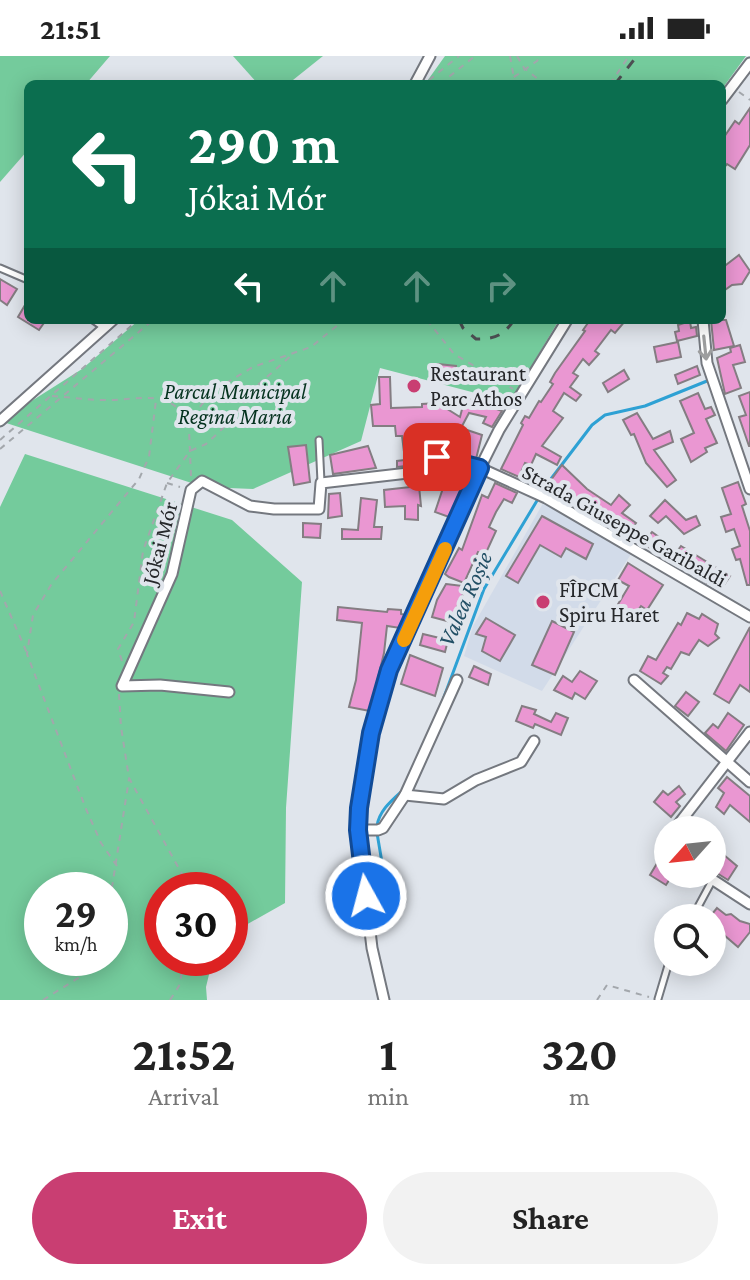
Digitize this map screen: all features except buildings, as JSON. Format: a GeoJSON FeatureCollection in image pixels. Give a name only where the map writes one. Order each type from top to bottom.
{"type":"FeatureCollection","features":[{"type":"Feature","properties":{"kind":"street"},"geometry":{"type":"LineString","coordinates":[[417,80],[430,56]]}},
{"type":"Feature","properties":{"kind":"street"},"geometry":{"type":"LineString","coordinates":[[726,95],[750,63]]}},
{"type":"Feature","properties":{"kind":"street"},"geometry":{"type":"LineString","coordinates":[[0,421],[108,324]]}},
{"type":"Feature","properties":{"kind":"street"},"geometry":{"type":"LineString","coordinates":[[384,1000],[372,948],[358,830],[363,773],[383,688],[480,468],[520,394],[564,324]]}},
{"type":"Feature","properties":{"kind":"street"},"geometry":{"type":"LineString","coordinates":[[703,324],[706,357],[712,379],[750,489]]}},
{"type":"Feature","properties":{"kind":"street"},"geometry":{"type":"LineString","coordinates":[[321,483],[408,473],[430,460],[443,457],[480,468]]}},
{"type":"Feature","properties":{"kind":"street","name":"Strada Giuseppe Garibaldi"},"geometry":{"type":"LineString","coordinates":[[480,468],[541,496],[750,617]]}},
{"type":"Feature","properties":{"kind":"street","name":"Jókai Mór"},"geometry":{"type":"LineString","coordinates":[[122,686],[172,574],[191,490],[196,484],[206,481],[250,506],[319,509],[321,483]]}},
{"type":"Feature","properties":{"kind":"street"},"geometry":{"type":"LineString","coordinates":[[358,830],[383,828],[405,795],[457,680]]}},
{"type":"Feature","properties":{"kind":"street"},"geometry":{"type":"LineString","coordinates":[[634,680],[750,782]]}},
{"type":"Feature","properties":{"kind":"street"},"geometry":{"type":"LineString","coordinates":[[122,686],[160,685],[229,692]]}},
{"type":"Feature","properties":{"kind":"street"},"geometry":{"type":"LineString","coordinates":[[685,816],[750,732]]}},
{"type":"Feature","properties":{"kind":"street"},"geometry":{"type":"LineString","coordinates":[[405,795],[444,799],[476,780],[521,762],[534,741]]}},
{"type":"Feature","properties":{"kind":"street"},"geometry":{"type":"LineString","coordinates":[[725,888],[750,904]]}},
{"type":"Feature","properties":{"kind":"lane"},"geometry":{"type":"LineString","coordinates":[[0,268],[24,278]]}},
{"type":"Feature","properties":{"kind":"lane"},"geometry":{"type":"LineString","coordinates":[[98,324],[104,328]]}},
{"type":"Feature","properties":{"kind":"lane"},"geometry":{"type":"LineString","coordinates":[[319,440],[321,483]]}},
{"type":"Feature","properties":{"kind":"lane"},"geometry":{"type":"LineString","coordinates":[[429,442],[430,460]]}},
{"type":"Feature","properties":{"kind":"lane"},"geometry":{"type":"LineString","coordinates":[[658,999],[665,976]]}},
{"type":"Feature","properties":{"kind":"path"},"geometry":{"type":"LineString","coordinates":[[429,80],[459,56]]}},
{"type":"Feature","properties":{"kind":"path"},"geometry":{"type":"LineString","coordinates":[[445,80],[475,56]]}},
{"type":"Feature","properties":{"kind":"path"},"geometry":{"type":"LineString","coordinates":[[510,56],[514,80]]}},
{"type":"Feature","properties":{"kind":"path"},"geometry":{"type":"LineString","coordinates":[[517,56],[524,68],[539,80]]}},
{"type":"Feature","properties":{"kind":"path"},"geometry":{"type":"LineString","coordinates":[[508,80],[540,56]]}},
{"type":"Feature","properties":{"kind":"path"},"geometry":{"type":"LineString","coordinates":[[613,80],[629,56]]}},
{"type":"Feature","properties":{"kind":"path"},"geometry":{"type":"LineString","coordinates":[[732,87],[750,100]]}},
{"type":"Feature","properties":{"kind":"path"},"geometry":{"type":"LineString","coordinates":[[0,440],[133,324]]}},
{"type":"Feature","properties":{"kind":"path"},"geometry":{"type":"LineString","coordinates":[[0,449],[148,324]]}},
{"type":"Feature","properties":{"kind":"path"},"geometry":{"type":"LineString","coordinates":[[189,429],[194,415],[211,392],[253,367],[311,347],[339,324]]}},
{"type":"Feature","properties":{"kind":"path"},"geometry":{"type":"LineString","coordinates":[[430,324],[454,354],[520,394]]}},
{"type":"Feature","properties":{"kind":"path"},"geometry":{"type":"LineString","coordinates":[[50,396],[104,401],[141,397],[172,403],[184,413],[189,429],[191,490],[167,483]]}},
{"type":"Feature","properties":{"kind":"path"},"geometry":{"type":"LineString","coordinates":[[27,654],[33,615],[51,585],[139,479],[149,457],[156,400]]}},
{"type":"Feature","properties":{"kind":"path"},"geometry":{"type":"LineString","coordinates":[[0,591],[86,809],[101,843],[117,866]]}},
{"type":"Feature","properties":{"kind":"path"},"geometry":{"type":"LineString","coordinates":[[116,872],[129,778],[121,727],[119,693],[122,686]]}},
{"type":"Feature","properties":{"kind":"path"},"geometry":{"type":"LineString","coordinates":[[129,778],[181,872]]}},
{"type":"Feature","properties":{"kind":"path"},"geometry":{"type":"LineString","coordinates":[[43,1000],[81,976]]}},
{"type":"Feature","properties":{"kind":"path"},"geometry":{"type":"LineString","coordinates":[[170,1000],[181,976]]}},
{"type":"Feature","properties":{"kind":"path"},"geometry":{"type":"LineString","coordinates":[[597,1000],[607,985],[658,999]]}},
{"type":"Feature","properties":{"kind":"shaded area","name":"FÎPCM Spiru Haret"},"geometry":{"type":"Polygon","coordinates":[[[546,498],[635,548],[542,691],[464,656],[473,626],[546,498]]]}},
{"type":"Feature","properties":{"kind":"green space"},"geometry":{"type":"Polygon","coordinates":[[[0,56],[110,56],[89,80],[24,80],[24,155],[0,182],[0,56]]]}},
{"type":"Feature","properties":{"kind":"green space"},"geometry":{"type":"Polygon","coordinates":[[[233,56],[323,56],[293,80],[254,80],[233,56]]]}},
{"type":"Feature","properties":{"kind":"green space"},"geometry":{"type":"Polygon","coordinates":[[[445,56],[746,56],[726,84],[726,80],[428,80],[445,56]]]}},
{"type":"Feature","properties":{"kind":"green space","name":"Parcul Municipal Regina Maria"},"geometry":{"type":"Polygon","coordinates":[[[134,324],[557,324],[510,402],[380,368],[361,441],[253,489],[204,487],[0,421],[82,369],[134,324]]]}},
{"type":"Feature","properties":{"kind":"green space"},"geometry":{"type":"Polygon","coordinates":[[[25,454],[232,520],[302,582],[286,808],[285,903],[248,924],[248,872],[144,872],[144,976],[209,976],[207,1000],[0,1000],[0,507],[25,454]]]}},
{"type":"Feature","properties":{"kind":"waterway","name":"Valea Roșie"},"geometry":{"type":"LineString","coordinates":[[541,492],[592,425],[605,415],[645,406],[707,381]]}},
{"type":"Feature","properties":{"kind":"waterway","name":"Valea Roșie"},"geometry":{"type":"LineString","coordinates":[[444,697],[484,589],[538,499]]}},
{"type":"Feature","properties":{"kind":"waterway","name":"Valea Roșie"},"geometry":{"type":"LineString","coordinates":[[377,826],[383,811],[402,791]]}},
{"type":"Feature","properties":{"kind":"waterway","name":"Valea Roșie"},"geometry":{"type":"LineString","coordinates":[[377,833],[391,916]]}},
{"type":"Feature","properties":{"kind":"railway"},"geometry":{"type":"LineString","coordinates":[[618,80],[637,56]]}},
{"type":"Feature","properties":{"kind":"railway"},"geometry":{"type":"LineString","coordinates":[[461,324],[476,339],[498,336],[511,324]]}},
{"type":"Feature","properties":{"kind":"slow traffic"},"geometry":{"type":"LineString","coordinates":[[404,640],[445,549]]}},
{"type":"Feature","properties":{"kind":"place","name":"Restaurant Parc Athos"},"geometry":{"type":"Point","coordinates":[414,386]}},
{"type":"Feature","properties":{"kind":"place","name":"FÎPCM Spiru Haret"},"geometry":{"type":"Point","coordinates":[543,602]}},
{"type":"Feature","properties":{"kind":"route"},"geometry":{"type":"LineString","coordinates":[[366,896],[358,830],[363,773],[371,733],[389,670],[480,468],[437,457]]}}]}
